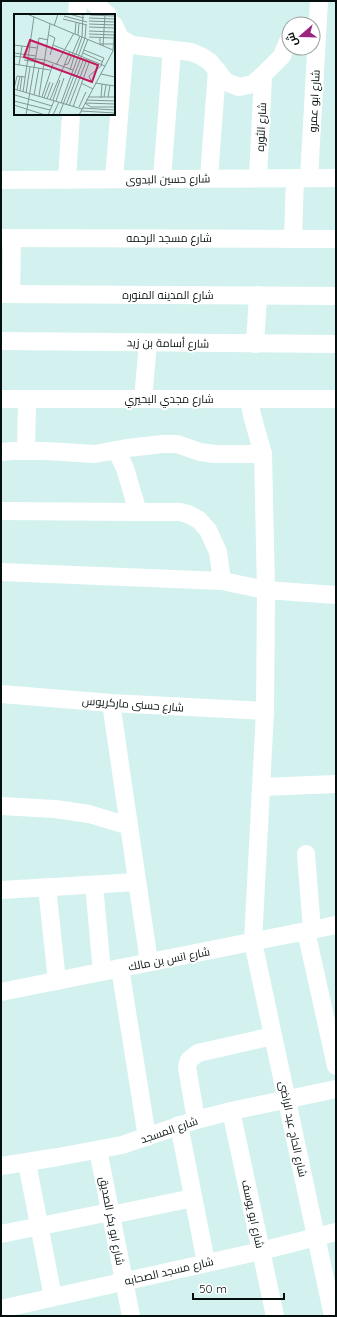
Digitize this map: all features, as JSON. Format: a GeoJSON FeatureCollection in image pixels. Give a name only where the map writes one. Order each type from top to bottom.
{"type":"FeatureCollection","features":[{"type":"Feature","properties":{"kind":"street"},"geometry":{"type":"LineString","coordinates":[[77,14],[78,1]]}},
{"type":"Feature","properties":{"kind":"street"},"geometry":{"type":"LineString","coordinates":[[92,1],[107,14]]}},
{"type":"Feature","properties":{"kind":"street","name":"شارع ابو عمرو"},"geometry":{"type":"LineString","coordinates":[[317,16],[319,1]]}},
{"type":"Feature","properties":{"kind":"street"},"geometry":{"type":"LineString","coordinates":[[115,27],[120,38],[132,45],[191,52],[201,56],[210,62],[226,82],[239,87],[253,84],[282,56]]}},
{"type":"Feature","properties":{"kind":"street"},"geometry":{"type":"LineString","coordinates":[[114,179],[125,42]]}},
{"type":"Feature","properties":{"kind":"street"},"geometry":{"type":"LineString","coordinates":[[162,179],[172,50]]}},
{"type":"Feature","properties":{"kind":"street","name":"شارع ابو عمرو"},"geometry":{"type":"LineString","coordinates":[[293,239],[302,178],[313,56]]}},
{"type":"Feature","properties":{"kind":"street"},"geometry":{"type":"LineString","coordinates":[[209,178],[217,70]]}},
{"type":"Feature","properties":{"kind":"street","name":"شارع الثوره"},"geometry":{"type":"LineString","coordinates":[[258,178],[263,75]]}},
{"type":"Feature","properties":{"kind":"street"},"geometry":{"type":"LineString","coordinates":[[67,180],[71,115]]}},
{"type":"Feature","properties":{"kind":"street","name":"شارع حسين البدوى"},"geometry":{"type":"LineString","coordinates":[[1,180],[336,178]]}},
{"type":"Feature","properties":{"kind":"street"},"geometry":{"type":"LineString","coordinates":[[6,238],[6,294]]}},
{"type":"Feature","properties":{"kind":"street","name":"شارع مسجد الرحمه"},"geometry":{"type":"LineString","coordinates":[[6,238],[336,239]]}},
{"type":"Feature","properties":{"kind":"street","name":"شارع المدينه المنوره"},"geometry":{"type":"LineString","coordinates":[[6,294],[336,296]]}},
{"type":"Feature","properties":{"kind":"street"},"geometry":{"type":"LineString","coordinates":[[255,344],[258,295]]}},
{"type":"Feature","properties":{"kind":"street","name":"شارع أسامة بن زيد"},"geometry":{"type":"LineString","coordinates":[[1,341],[336,344]]}},
{"type":"Feature","properties":{"kind":"street"},"geometry":{"type":"LineString","coordinates":[[143,399],[148,343]]}},
{"type":"Feature","properties":{"kind":"street","name":"شارع مجدي البحيري"},"geometry":{"type":"LineString","coordinates":[[1,399],[336,399]]}},
{"type":"Feature","properties":{"kind":"street"},"geometry":{"type":"LineString","coordinates":[[26,451],[27,399]]}},
{"type":"Feature","properties":{"kind":"street","name":"شارع الحاج عبد الراضى"},"geometry":{"type":"LineString","coordinates":[[249,399],[253,422],[263,454],[266,590],[265,711],[253,942],[333,1311]]}},
{"type":"Feature","properties":{"kind":"street"},"geometry":{"type":"LineString","coordinates":[[1,452],[26,451],[95,454],[162,444],[177,444],[200,452],[215,454],[263,454]]}},
{"type":"Feature","properties":{"kind":"street"},"geometry":{"type":"LineString","coordinates":[[116,450],[125,468],[138,512]]}},
{"type":"Feature","properties":{"kind":"street"},"geometry":{"type":"LineString","coordinates":[[1,511],[180,512],[188,514],[199,520],[208,530],[218,552],[222,581]]}},
{"type":"Feature","properties":{"kind":"street"},"geometry":{"type":"LineString","coordinates":[[1,572],[222,581],[266,590],[336,595]]}},
{"type":"Feature","properties":{"kind":"street","name":"شارع حسنى ماركريوس"},"geometry":{"type":"LineString","coordinates":[[1,694],[111,703],[265,711]]}},
{"type":"Feature","properties":{"kind":"street"},"geometry":{"type":"LineString","coordinates":[[111,703],[149,962]]}},
{"type":"Feature","properties":{"kind":"street"},"geometry":{"type":"LineString","coordinates":[[262,787],[336,784]]}},
{"type":"Feature","properties":{"kind":"street"},"geometry":{"type":"LineString","coordinates":[[1,806],[55,809],[82,813],[129,826]]}},
{"type":"Feature","properties":{"kind":"street"},"geometry":{"type":"LineString","coordinates":[[306,854],[309,931],[332,1025],[336,1066]]}},
{"type":"Feature","properties":{"kind":"street"},"geometry":{"type":"LineString","coordinates":[[1,890],[137,882]]}},
{"type":"Feature","properties":{"kind":"street"},"geometry":{"type":"LineString","coordinates":[[94,884],[102,972]]}},
{"type":"Feature","properties":{"kind":"street"},"geometry":{"type":"LineString","coordinates":[[47,887],[57,981]]}},
{"type":"Feature","properties":{"kind":"street","name":"شارع انس بن مالك"},"geometry":{"type":"LineString","coordinates":[[1,992],[336,925]]}},
{"type":"Feature","properties":{"kind":"street"},"geometry":{"type":"LineString","coordinates":[[120,968],[147,1137]]}},
{"type":"Feature","properties":{"kind":"street"},"geometry":{"type":"LineString","coordinates":[[196,1120],[187,1068],[189,1060],[198,1053],[273,1036]]}},
{"type":"Feature","properties":{"kind":"street","name":"شارع المسجد"},"geometry":{"type":"LineString","coordinates":[[1,1166],[27,1163],[122,1145],[196,1120],[231,1111],[336,1089]]}},
{"type":"Feature","properties":{"kind":"street","name":"شارع ابو يوسف"},"geometry":{"type":"LineString","coordinates":[[231,1111],[275,1316]]}},
{"type":"Feature","properties":{"kind":"street"},"geometry":{"type":"LineString","coordinates":[[179,1125],[206,1262]]}},
{"type":"Feature","properties":{"kind":"street","name":"شارع ابو بكر الصديق"},"geometry":{"type":"LineString","coordinates":[[98,1150],[132,1316]]}},
{"type":"Feature","properties":{"kind":"street"},"geometry":{"type":"LineString","coordinates":[[27,1163],[53,1297]]}},
{"type":"Feature","properties":{"kind":"street"},"geometry":{"type":"LineString","coordinates":[[1,1234],[194,1198]]}},
{"type":"Feature","properties":{"kind":"street","name":"شارع مسجد الصحابه"},"geometry":{"type":"LineString","coordinates":[[1,1309],[206,1262],[261,1251],[336,1232]]}}]}
